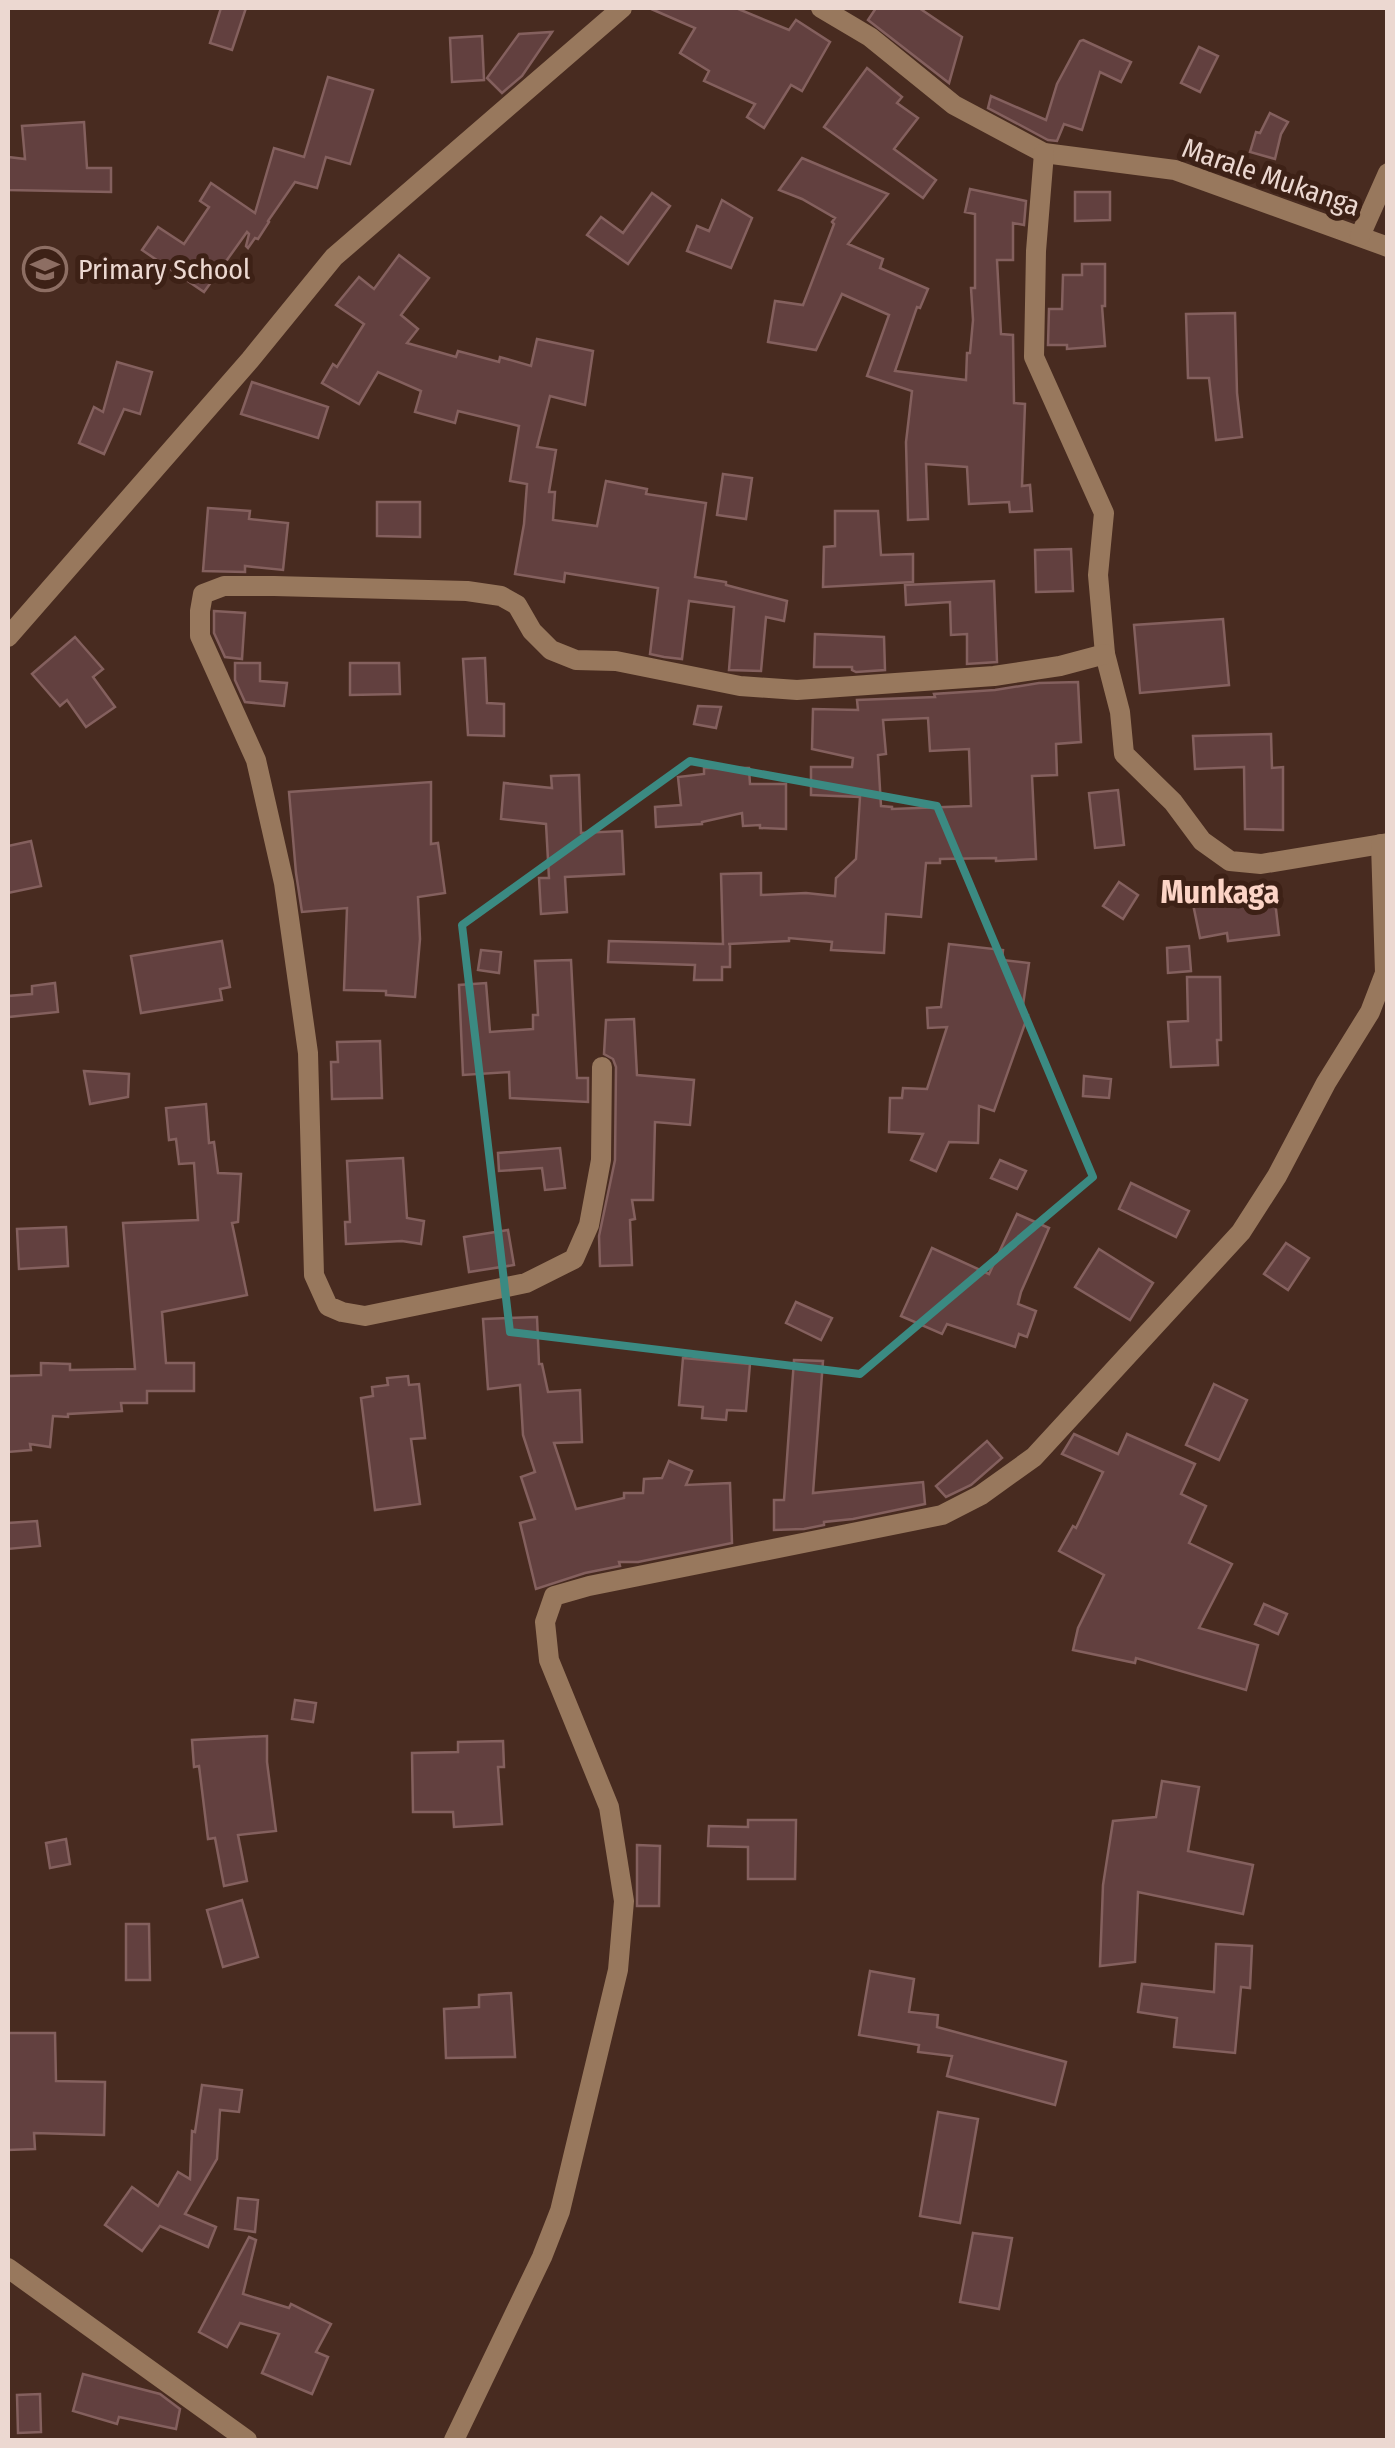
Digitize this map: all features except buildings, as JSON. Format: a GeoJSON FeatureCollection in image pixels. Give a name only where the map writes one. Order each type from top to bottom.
{"type":"FeatureCollection","features":[{"type":"Feature","properties":{"kind":"street"},"geometry":{"type":"LineString","coordinates":[[8,637],[334,258],[622,8]]}},
{"type":"Feature","properties":{"kind":"street","name":"Marale Mukanga"},"geometry":{"type":"LineString","coordinates":[[821,8],[870,37],[954,105],[1044,153],[1175,170],[1388,247]]}},
{"type":"Feature","properties":{"kind":"street"},"geometry":{"type":"LineString","coordinates":[[454,2440],[560,2211],[618,1970],[624,1901],[609,1807],[549,1660],[544,1622],[554,1596],[942,1514],[981,1495],[1034,1457],[1241,1232],[1370,1012],[1384,974],[1384,843],[1260,864],[1230,860],[1202,841],[1173,802],[1124,754],[1120,712],[1105,654],[1098,575],[1104,513],[1034,358],[1036,250],[1044,153]]}},
{"type":"Feature","properties":{"kind":"street"},"geometry":{"type":"LineString","coordinates":[[1360,236],[1388,173]]}},
{"type":"Feature","properties":{"kind":"street"},"geometry":{"type":"LineString","coordinates":[[602,1067],[601,1160],[589,1226],[574,1259],[526,1283],[365,1316],[328,1306],[314,1274],[308,1053],[284,883],[256,760],[200,636],[203,594],[224,586],[467,590],[501,596],[516,605],[532,631],[552,650],[576,660],[616,661],[740,686],[797,690],[994,676],[1060,666],[1105,654]]}},
{"type":"Feature","properties":{"kind":"street"},"geometry":{"type":"LineString","coordinates":[[8,2268],[247,2440]]}},
{"type":"Feature","properties":{"kind":"highlighted area"},"geometry":{"type":"Polygon","coordinates":[[[690,761],[937,806],[1093,1177],[860,1374],[510,1332],[462,925],[690,761]]]}},
{"type":"Feature","properties":{"kind":"place","name":"Primary School"},"geometry":{"type":"Point","coordinates":[45,269]}},
{"type":"Feature","properties":{"kind":"district","name":"Munkaga"},"geometry":{"type":"Point","coordinates":[1220,892]}}]}
